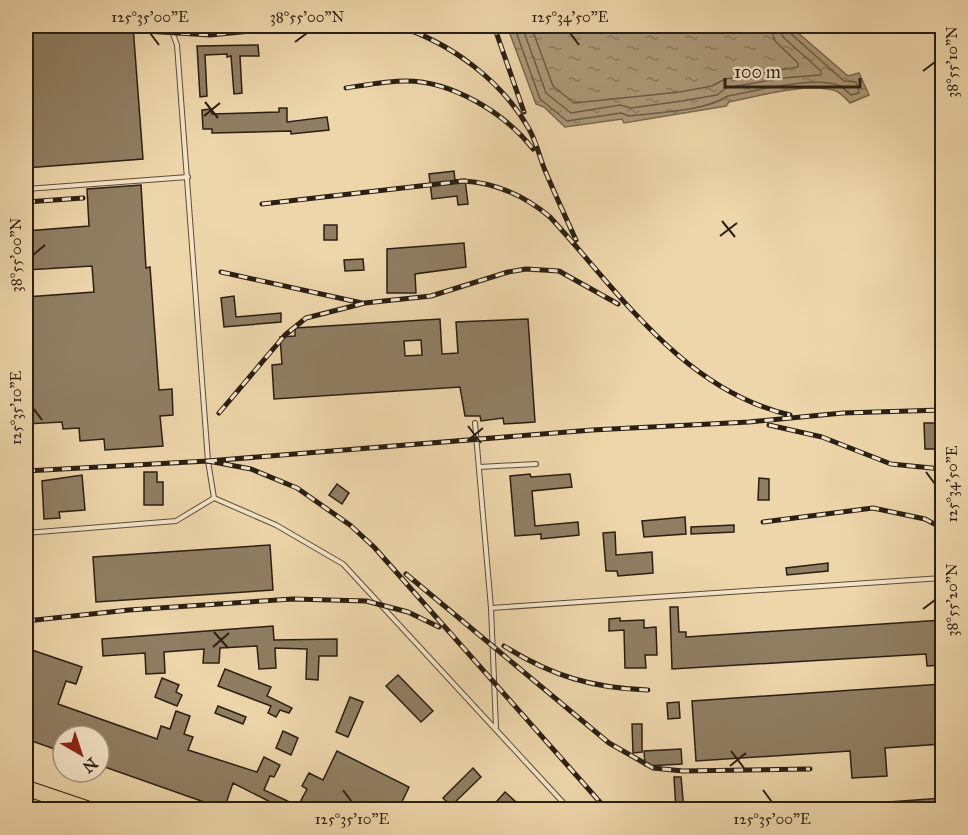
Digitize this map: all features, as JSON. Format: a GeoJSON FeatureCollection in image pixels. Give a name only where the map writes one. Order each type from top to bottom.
{"type":"FeatureCollection","features":[{"type":"Feature","properties":{"kind":"highway"},"geometry":{"type":"LineString","coordinates":[[26,788],[92,810]]}},
{"type":"Feature","properties":{"kind":"lane"},"geometry":{"type":"LineString","coordinates":[[170,26],[177,45],[208,461],[214,498]]}},
{"type":"Feature","properties":{"kind":"lane"},"geometry":{"type":"LineString","coordinates":[[26,189],[188,177]]}},
{"type":"Feature","properties":{"kind":"lane"},"geometry":{"type":"LineString","coordinates":[[475,423],[491,608],[496,728]]}},
{"type":"Feature","properties":{"kind":"lane"},"geometry":{"type":"LineString","coordinates":[[479,467],[536,464]]}},
{"type":"Feature","properties":{"kind":"lane"},"geometry":{"type":"LineString","coordinates":[[26,532],[176,521],[214,498]]}},
{"type":"Feature","properties":{"kind":"lane"},"geometry":{"type":"LineString","coordinates":[[214,498],[276,525],[344,564],[570,810]]}},
{"type":"Feature","properties":{"kind":"lane"},"geometry":{"type":"LineString","coordinates":[[491,608],[942,578]]}},
{"type":"Feature","properties":{"kind":"water"},"geometry":{"type":"Polygon","coordinates":[[[507,26],[790,26],[848,76],[859,73],[869,95],[850,103],[836,91],[797,89],[729,102],[726,106],[624,123],[622,119],[565,127],[544,107],[536,104],[507,26]]]}},
{"type":"Feature","properties":{"kind":"building"},"geometry":{"type":"Polygon","coordinates":[[[26,26],[133,26],[143,159],[26,168],[26,26]]]}},
{"type":"Feature","properties":{"kind":"building"},"geometry":{"type":"Polygon","coordinates":[[[258,45],[259,56],[240,56],[242,93],[234,94],[231,56],[227,57],[227,54],[205,55],[207,96],[200,97],[197,46],[258,45]]]}},
{"type":"Feature","properties":{"kind":"building"},"geometry":{"type":"Polygon","coordinates":[[[279,108],[287,108],[287,122],[327,117],[329,130],[291,134],[291,131],[212,133],[212,129],[203,129],[202,110],[211,109],[212,114],[279,112],[279,108]]]}},
{"type":"Feature","properties":{"kind":"building"},"geometry":{"type":"Polygon","coordinates":[[[454,171],[455,180],[465,179],[468,204],[458,205],[457,196],[432,199],[429,174],[454,171]]]}},
{"type":"Feature","properties":{"kind":"building"},"geometry":{"type":"Polygon","coordinates":[[[141,185],[146,268],[150,267],[159,390],[172,389],[173,415],[160,416],[163,446],[105,450],[104,439],[80,441],[79,428],[63,429],[62,422],[26,424],[26,297],[94,292],[92,266],[26,270],[26,231],[89,226],[87,189],[141,185]]]}},
{"type":"Feature","properties":{"kind":"building"},"geometry":{"type":"Polygon","coordinates":[[[324,225],[337,225],[337,240],[324,240],[324,225]]]}},
{"type":"Feature","properties":{"kind":"building"},"geometry":{"type":"Polygon","coordinates":[[[464,243],[466,267],[415,274],[416,293],[387,293],[387,249],[464,243]]]}},
{"type":"Feature","properties":{"kind":"building"},"geometry":{"type":"Polygon","coordinates":[[[363,259],[364,270],[345,271],[344,260],[363,259]]]}},
{"type":"Feature","properties":{"kind":"building"},"geometry":{"type":"Polygon","coordinates":[[[234,296],[236,317],[281,313],[281,322],[224,327],[221,298],[234,296]]]}},
{"type":"Feature","properties":{"kind":"building"},"geometry":{"type":"Polygon","coordinates":[[[440,319],[442,354],[458,353],[456,322],[528,319],[535,422],[504,424],[503,418],[481,421],[480,416],[465,416],[460,387],[274,399],[272,365],[282,364],[280,337],[295,336],[295,328],[440,319]],[[421,340],[404,341],[405,356],[422,355],[421,340]]]}},
{"type":"Feature","properties":{"kind":"building"},"geometry":{"type":"Polygon","coordinates":[[[924,423],[936,423],[936,449],[925,449],[924,423]]]}},
{"type":"Feature","properties":{"kind":"building"},"geometry":{"type":"Polygon","coordinates":[[[144,472],[157,472],[157,482],[163,482],[163,505],[144,505],[144,472]]]}},
{"type":"Feature","properties":{"kind":"building"},"geometry":{"type":"Polygon","coordinates":[[[530,474],[531,477],[570,474],[572,487],[532,491],[535,526],[578,522],[579,535],[541,539],[541,534],[515,536],[510,476],[530,474]]]}},
{"type":"Feature","properties":{"kind":"building"},"geometry":{"type":"Polygon","coordinates":[[[82,475],[85,510],[59,512],[60,518],[44,519],[42,481],[82,475]]]}},
{"type":"Feature","properties":{"kind":"building"},"geometry":{"type":"Polygon","coordinates":[[[759,478],[769,479],[769,500],[758,500],[759,478]]]}},
{"type":"Feature","properties":{"kind":"building"},"geometry":{"type":"Polygon","coordinates":[[[337,484],[349,493],[342,504],[329,495],[337,484]]]}},
{"type":"Feature","properties":{"kind":"building"},"geometry":{"type":"Polygon","coordinates":[[[685,517],[686,534],[644,537],[642,521],[685,517]]]}},
{"type":"Feature","properties":{"kind":"building"},"geometry":{"type":"Polygon","coordinates":[[[734,525],[734,532],[691,534],[691,527],[734,525]]]}},
{"type":"Feature","properties":{"kind":"building"},"geometry":{"type":"Polygon","coordinates":[[[615,532],[616,555],[652,552],[653,573],[618,576],[617,571],[606,571],[603,533],[615,532]]]}},
{"type":"Feature","properties":{"kind":"building"},"geometry":{"type":"Polygon","coordinates":[[[270,545],[273,590],[96,602],[93,557],[270,545]]]}},
{"type":"Feature","properties":{"kind":"building"},"geometry":{"type":"Polygon","coordinates":[[[828,563],[828,571],[787,575],[786,568],[828,563]]]}},
{"type":"Feature","properties":{"kind":"building"},"geometry":{"type":"Polygon","coordinates":[[[670,607],[678,607],[679,632],[686,632],[686,637],[942,620],[942,665],[927,666],[926,654],[672,669],[670,607]]]}},
{"type":"Feature","properties":{"kind":"building"},"geometry":{"type":"Polygon","coordinates":[[[620,618],[620,621],[644,620],[644,628],[656,627],[657,655],[645,655],[646,668],[625,668],[624,630],[609,631],[609,619],[620,618]]]}},
{"type":"Feature","properties":{"kind":"building"},"geometry":{"type":"Polygon","coordinates":[[[273,626],[274,640],[337,639],[337,656],[319,656],[318,680],[306,679],[307,649],[275,648],[276,668],[259,669],[257,646],[220,648],[219,663],[203,663],[204,649],[164,652],[165,673],[146,674],[145,653],[103,656],[102,639],[273,626]]]}},
{"type":"Feature","properties":{"kind":"building"},"geometry":{"type":"Polygon","coordinates":[[[29,649],[82,667],[76,684],[66,681],[58,704],[157,739],[161,726],[170,729],[176,711],[190,716],[184,734],[193,737],[188,750],[257,772],[264,757],[280,765],[274,777],[270,776],[264,790],[298,806],[307,789],[302,786],[309,773],[323,780],[337,751],[409,787],[398,810],[286,810],[233,783],[224,809],[111,769],[111,724],[51,724],[51,748],[26,739],[26,660],[29,649]]]}},
{"type":"Feature","properties":{"kind":"building"},"geometry":{"type":"Polygon","coordinates":[[[225,669],[271,687],[267,696],[292,708],[289,713],[280,710],[276,717],[268,713],[271,706],[218,686],[225,669]]]}},
{"type":"Feature","properties":{"kind":"building"},"geometry":{"type":"Polygon","coordinates":[[[398,675],[433,711],[421,722],[386,686],[398,675]]]}},
{"type":"Feature","properties":{"kind":"building"},"geometry":{"type":"Polygon","coordinates":[[[162,678],[179,685],[176,692],[182,695],[177,706],[155,697],[162,678]]]}},
{"type":"Feature","properties":{"kind":"building"},"geometry":{"type":"Polygon","coordinates":[[[942,684],[942,744],[885,748],[887,776],[852,778],[850,751],[696,761],[692,701],[942,684]]]}},
{"type":"Feature","properties":{"kind":"building"},"geometry":{"type":"Polygon","coordinates":[[[350,697],[363,702],[348,737],[336,732],[350,697]]]}},
{"type":"Feature","properties":{"kind":"building"},"geometry":{"type":"Polygon","coordinates":[[[679,702],[680,718],[668,719],[667,703],[679,702]]]}},
{"type":"Feature","properties":{"kind":"building"},"geometry":{"type":"Polygon","coordinates":[[[218,706],[246,717],[243,724],[215,713],[218,706]]]}},
{"type":"Feature","properties":{"kind":"building"},"geometry":{"type":"Polygon","coordinates":[[[632,724],[642,724],[642,752],[633,753],[632,724]]]}},
{"type":"Feature","properties":{"kind":"building"},"geometry":{"type":"Polygon","coordinates":[[[283,731],[298,738],[291,755],[276,748],[283,731]]]}},
{"type":"Feature","properties":{"kind":"building"},"geometry":{"type":"Polygon","coordinates":[[[681,749],[682,764],[645,766],[644,751],[681,749]]]}},
{"type":"Feature","properties":{"kind":"building"},"geometry":{"type":"Polygon","coordinates":[[[473,768],[481,777],[451,806],[443,798],[473,768]]]}},
{"type":"Feature","properties":{"kind":"building"},"geometry":{"type":"Polygon","coordinates":[[[674,777],[681,777],[684,810],[676,810],[674,777]]]}},
{"type":"Feature","properties":{"kind":"building"},"geometry":{"type":"Polygon","coordinates":[[[505,792],[525,810],[489,810],[505,792]]]}},
{"type":"Feature","properties":{"kind":"building"},"geometry":{"type":"Polygon","coordinates":[[[942,798],[942,810],[862,810],[862,804],[942,798]]]}},
{"type":"Feature","properties":{"kind":"railway"},"geometry":{"type":"LineString","coordinates":[[145,31],[210,35],[302,26]]}},
{"type":"Feature","properties":{"kind":"railway"},"geometry":{"type":"LineString","coordinates":[[398,26],[418,33],[456,53],[505,95],[518,111],[536,143],[544,168],[576,240]]}},
{"type":"Feature","properties":{"kind":"railway"},"geometry":{"type":"LineString","coordinates":[[494,26],[524,112]]}},
{"type":"Feature","properties":{"kind":"railway"},"geometry":{"type":"LineString","coordinates":[[346,88],[406,81],[424,82],[441,87],[459,93],[493,112],[508,123],[533,149]]}},
{"type":"Feature","properties":{"kind":"railway"},"geometry":{"type":"LineString","coordinates":[[262,204],[464,181],[476,182],[510,192],[531,203],[550,217],[628,306],[685,361],[717,384],[752,402],[790,415]]}},
{"type":"Feature","properties":{"kind":"railway"},"geometry":{"type":"LineString","coordinates":[[26,202],[83,198]]}},
{"type":"Feature","properties":{"kind":"railway"},"geometry":{"type":"LineString","coordinates":[[219,413],[285,335],[306,318],[365,303],[431,296],[508,272],[526,269],[559,271],[618,304]]}},
{"type":"Feature","properties":{"kind":"railway"},"geometry":{"type":"LineString","coordinates":[[221,272],[362,303]]}},
{"type":"Feature","properties":{"kind":"railway"},"geometry":{"type":"LineString","coordinates":[[208,461],[592,430],[749,422],[843,413],[942,410]]}},
{"type":"Feature","properties":{"kind":"railway"},"geometry":{"type":"LineString","coordinates":[[769,425],[822,437],[891,464],[942,469]]}},
{"type":"Feature","properties":{"kind":"railway"},"geometry":{"type":"LineString","coordinates":[[26,471],[208,461],[251,469],[297,488],[350,525],[374,547],[607,810]]}},
{"type":"Feature","properties":{"kind":"railway"},"geometry":{"type":"LineString","coordinates":[[763,522],[873,508],[925,519],[942,528]]}},
{"type":"Feature","properties":{"kind":"railway"},"geometry":{"type":"LineString","coordinates":[[406,574],[609,743],[653,768],[683,771],[810,769]]}},
{"type":"Feature","properties":{"kind":"railway"},"geometry":{"type":"LineString","coordinates":[[26,621],[129,610],[293,599],[366,601],[408,612],[439,627]]}},
{"type":"Feature","properties":{"kind":"railway"},"geometry":{"type":"LineString","coordinates":[[504,646],[556,673],[590,683],[648,690]]}}]}
